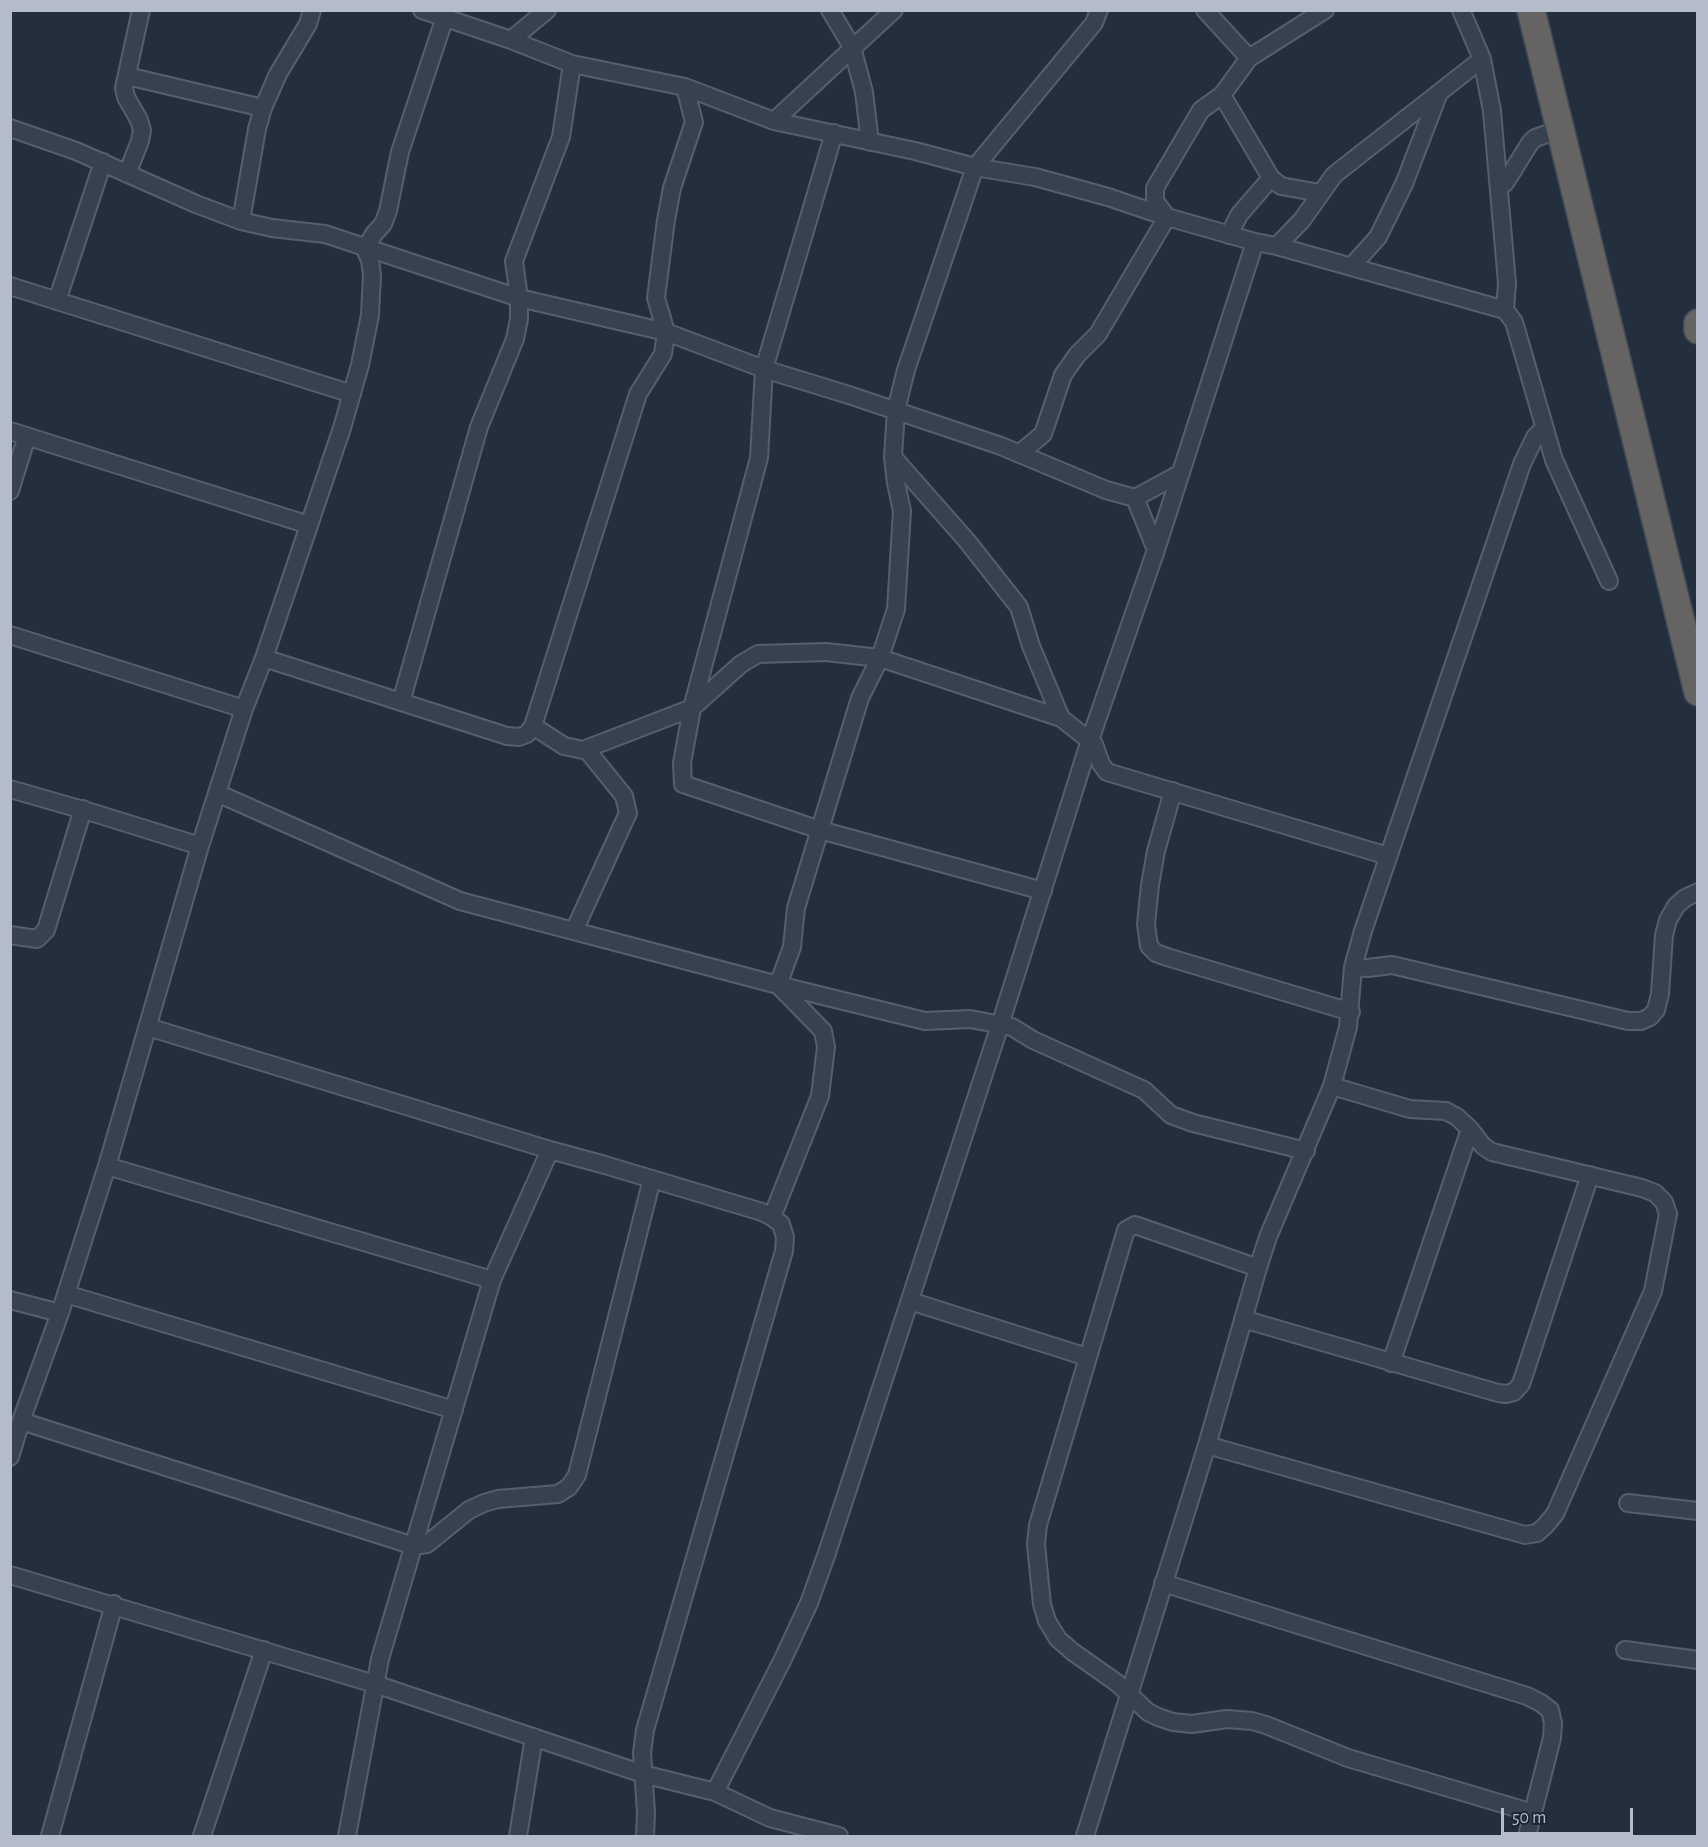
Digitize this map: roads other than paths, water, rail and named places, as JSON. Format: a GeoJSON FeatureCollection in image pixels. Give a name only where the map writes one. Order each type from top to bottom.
{"type":"FeatureCollection","features":[{"type":"Feature","properties":{"kind":"highway"},"geometry":{"type":"LineString","coordinates":[[1531,10],[1562,129],[1698,692]]}},
{"type":"Feature","properties":{"kind":"highway"},"geometry":{"type":"LineString","coordinates":[[1698,323],[1698,330]]}},
{"type":"Feature","properties":{"kind":"street"},"geometry":{"type":"LineString","coordinates":[[127,174],[142,130],[124,88],[141,10]]}},
{"type":"Feature","properties":{"kind":"street"},"geometry":{"type":"LineString","coordinates":[[241,221],[257,129],[263,108],[278,74],[308,24],[312,10]]}},
{"type":"Feature","properties":{"kind":"street"},"geometry":{"type":"LineString","coordinates":[[422,10],[511,40],[572,64],[685,87],[774,120],[915,151],[975,167],[1035,177],[1229,235],[1277,246],[1505,310],[1514,322],[1560,476],[1609,582]]}},
{"type":"Feature","properties":{"kind":"street"},"geometry":{"type":"LineString","coordinates":[[511,40],[547,10]]}},
{"type":"Feature","properties":{"kind":"street"},"geometry":{"type":"LineString","coordinates":[[830,10],[852,47],[864,92],[870,142]]}},
{"type":"Feature","properties":{"kind":"street"},"geometry":{"type":"LineString","coordinates":[[774,120],[894,10]]}},
{"type":"Feature","properties":{"kind":"street"},"geometry":{"type":"LineString","coordinates":[[1205,10],[1248,58]]}},
{"type":"Feature","properties":{"kind":"street"},"geometry":{"type":"LineString","coordinates":[[1167,217],[1155,201],[1155,188],[1201,110],[1222,95],[1248,58],[1325,10]]}},
{"type":"Feature","properties":{"kind":"street"},"geometry":{"type":"LineString","coordinates":[[1461,10],[1482,59],[1492,111],[1507,283],[1505,310]]}},
{"type":"Feature","properties":{"kind":"street"},"geometry":{"type":"LineString","coordinates":[[778,985],[792,947],[795,908],[860,698],[880,658],[896,609],[902,511],[893,457],[896,410],[906,370],[975,167],[1092,15]]}},
{"type":"Feature","properties":{"kind":"street"},"geometry":{"type":"LineString","coordinates":[[365,249],[388,211],[400,152],[445,17]]}},
{"type":"Feature","properties":{"kind":"street"},"geometry":{"type":"LineString","coordinates":[[1277,246],[1302,220],[1334,175],[1482,59]]}},
{"type":"Feature","properties":{"kind":"street"},"geometry":{"type":"LineString","coordinates":[[400,702],[479,427],[515,339],[519,319],[519,298],[514,261],[561,137],[572,64]]}},
{"type":"Feature","properties":{"kind":"street"},"geometry":{"type":"LineString","coordinates":[[127,76],[263,108]]}},
{"type":"Feature","properties":{"kind":"street"},"geometry":{"type":"LineString","coordinates":[[264,658],[507,736],[519,737],[527,734],[533,726],[638,394],[663,354],[666,332],[656,298],[669,202],[694,122],[685,87]]}},
{"type":"Feature","properties":{"kind":"street"},"geometry":{"type":"LineString","coordinates":[[1351,267],[1378,237],[1404,184],[1440,90]]}},
{"type":"Feature","properties":{"kind":"street"},"geometry":{"type":"LineString","coordinates":[[1222,95],[1271,178],[1281,186],[1320,193]]}},
{"type":"Feature","properties":{"kind":"street"},"geometry":{"type":"LineString","coordinates":[[10,128],[103,162],[196,204],[241,221],[272,228],[325,234],[519,298],[666,332],[765,369],[896,410],[1020,453],[1106,490],[1135,498],[1181,473]]}},
{"type":"Feature","properties":{"kind":"street"},"geometry":{"type":"LineString","coordinates":[[1499,184],[1508,180],[1535,138],[1562,129]]}},
{"type":"Feature","properties":{"kind":"street"},"geometry":{"type":"LineString","coordinates":[[834,134],[765,369],[759,458],[692,708],[682,763],[683,784],[820,830],[1043,891]]}},
{"type":"Feature","properties":{"kind":"street"},"geometry":{"type":"LineString","coordinates":[[57,301],[103,162]]}},
{"type":"Feature","properties":{"kind":"street"},"geometry":{"type":"LineString","coordinates":[[1229,235],[1239,215],[1271,178]]}},
{"type":"Feature","properties":{"kind":"street"},"geometry":{"type":"LineString","coordinates":[[1020,453],[1043,434],[1063,375],[1077,355],[1098,334],[1167,217]]}},
{"type":"Feature","properties":{"kind":"street"},"geometry":{"type":"LineString","coordinates":[[715,1792],[809,1603],[849,1491],[1090,740],[1156,550],[1255,242]]}},
{"type":"Feature","properties":{"kind":"street"},"geometry":{"type":"LineString","coordinates":[[10,1457],[60,1313],[107,1166],[200,846],[244,709],[264,658],[352,394],[367,338],[370,315],[372,275],[370,260],[365,249]]}},
{"type":"Feature","properties":{"kind":"street"},"geometry":{"type":"LineString","coordinates":[[10,286],[352,394]]}},
{"type":"Feature","properties":{"kind":"street"},"geometry":{"type":"LineString","coordinates":[[1086,1836],[1207,1445],[1268,1237],[1332,1086],[1351,1012],[1353,967],[1388,856],[1522,464],[1535,437],[1544,428]]}},
{"type":"Feature","properties":{"kind":"street"},"geometry":{"type":"LineString","coordinates":[[10,431],[309,525]]}},
{"type":"Feature","properties":{"kind":"street"},"geometry":{"type":"LineString","coordinates":[[10,491],[27,436]]}},
{"type":"Feature","properties":{"kind":"street"},"geometry":{"type":"LineString","coordinates":[[893,457],[967,541],[1019,607],[1031,646],[1061,718]]}},
{"type":"Feature","properties":{"kind":"street"},"geometry":{"type":"LineString","coordinates":[[1135,498],[1156,550]]}},
{"type":"Feature","properties":{"kind":"street"},"geometry":{"type":"LineString","coordinates":[[10,635],[244,709]]}},
{"type":"Feature","properties":{"kind":"street"},"geometry":{"type":"LineString","coordinates":[[533,726],[564,746],[586,749],[692,708],[741,664],[758,654],[826,652],[880,658],[1061,718],[1090,740],[1107,772],[1388,856]]}},
{"type":"Feature","properties":{"kind":"street"},"geometry":{"type":"LineString","coordinates":[[574,931],[628,813],[624,796],[586,749]]}},
{"type":"Feature","properties":{"kind":"street"},"geometry":{"type":"LineString","coordinates":[[10,789],[84,809],[200,846]]}},
{"type":"Feature","properties":{"kind":"street"},"geometry":{"type":"LineString","coordinates":[[1173,791],[1156,851],[1150,885],[1146,924],[1149,946],[1156,953],[1167,957],[1351,1012]]}},
{"type":"Feature","properties":{"kind":"street"},"geometry":{"type":"LineString","coordinates":[[217,793],[460,901],[778,985],[925,1021],[970,1019],[1012,1027],[1033,1040],[1144,1090],[1176,1118],[1306,1150]]}},
{"type":"Feature","properties":{"kind":"street"},"geometry":{"type":"LineString","coordinates":[[11,938],[37,939],[46,930],[84,809]]}},
{"type":"Feature","properties":{"kind":"street"},"geometry":{"type":"LineString","coordinates":[[1353,967],[1392,965],[1628,1021],[1641,1022],[1656,1010],[1660,994],[1664,935],[1668,920],[1676,906],[1685,898],[1698,892]]}},
{"type":"Feature","properties":{"kind":"street"},"geometry":{"type":"LineString","coordinates":[[772,1217],[820,1096],[826,1047],[823,1031],[778,985]]}},
{"type":"Feature","properties":{"kind":"street"},"geometry":{"type":"LineString","coordinates":[[148,1027],[652,1179],[772,1217],[781,1224],[785,1237],[784,1251],[645,1730],[642,1753],[645,1836]]}},
{"type":"Feature","properties":{"kind":"street"},"geometry":{"type":"LineString","coordinates":[[1207,1445],[1525,1535],[1537,1533],[1554,1514],[1653,1291],[1668,1215],[1664,1202],[1655,1193],[1492,1152],[1483,1146],[1457,1117],[1446,1111],[1410,1109],[1332,1086]]}},
{"type":"Feature","properties":{"kind":"street"},"geometry":{"type":"LineString","coordinates":[[1391,1363],[1470,1129]]}},
{"type":"Feature","properties":{"kind":"street"},"geometry":{"type":"LineString","coordinates":[[347,1836],[375,1684],[492,1280],[550,1150]]}},
{"type":"Feature","properties":{"kind":"street"},"geometry":{"type":"LineString","coordinates":[[107,1166],[492,1280]]}},
{"type":"Feature","properties":{"kind":"street"},"geometry":{"type":"LineString","coordinates":[[1243,1319],[1498,1393],[1514,1392],[1521,1384],[1590,1175]]}},
{"type":"Feature","properties":{"kind":"street"},"geometry":{"type":"LineString","coordinates":[[21,1422],[414,1546],[427,1544],[469,1510],[484,1503],[498,1499],[558,1494],[569,1487],[577,1475],[652,1179]]}},
{"type":"Feature","properties":{"kind":"street"},"geometry":{"type":"LineString","coordinates":[[1258,1268],[1140,1227],[1129,1227],[1087,1357],[1038,1525],[1036,1544],[1042,1604],[1047,1622],[1058,1639],[1117,1683],[1148,1712],[1173,1722],[1192,1724],[1227,1719],[1252,1721],[1357,1761],[1533,1813]]}},
{"type":"Feature","properties":{"kind":"street"},"geometry":{"type":"LineString","coordinates":[[66,1294],[454,1410]]}},
{"type":"Feature","properties":{"kind":"street"},"geometry":{"type":"LineString","coordinates":[[10,1300],[60,1313]]}},
{"type":"Feature","properties":{"kind":"street"},"geometry":{"type":"LineString","coordinates":[[910,1301],[1087,1357]]}},
{"type":"Feature","properties":{"kind":"street"},"geometry":{"type":"LineString","coordinates":[[1628,1503],[1698,1511]]}},
{"type":"Feature","properties":{"kind":"street"},"geometry":{"type":"LineString","coordinates":[[10,1575],[114,1604],[375,1684],[643,1774],[715,1792],[770,1818],[839,1836]]}},
{"type":"Feature","properties":{"kind":"street"},"geometry":{"type":"LineString","coordinates":[[1163,1583],[1541,1702],[1550,1710],[1553,1723],[1552,1737],[1527,1836]]}},
{"type":"Feature","properties":{"kind":"street"},"geometry":{"type":"LineString","coordinates":[[50,1836],[114,1604]]}},
{"type":"Feature","properties":{"kind":"street"},"geometry":{"type":"LineString","coordinates":[[202,1836],[264,1650]]}},
{"type":"Feature","properties":{"kind":"street"},"geometry":{"type":"LineString","coordinates":[[1625,1650],[1698,1660]]}},
{"type":"Feature","properties":{"kind":"street"},"geometry":{"type":"LineString","coordinates":[[518,1836],[534,1737]]}},
{"type":"Feature","properties":{"kind":"street"},"geometry":{"type":"LineString","coordinates":[[770,1818],[779,1836]]}}]}
